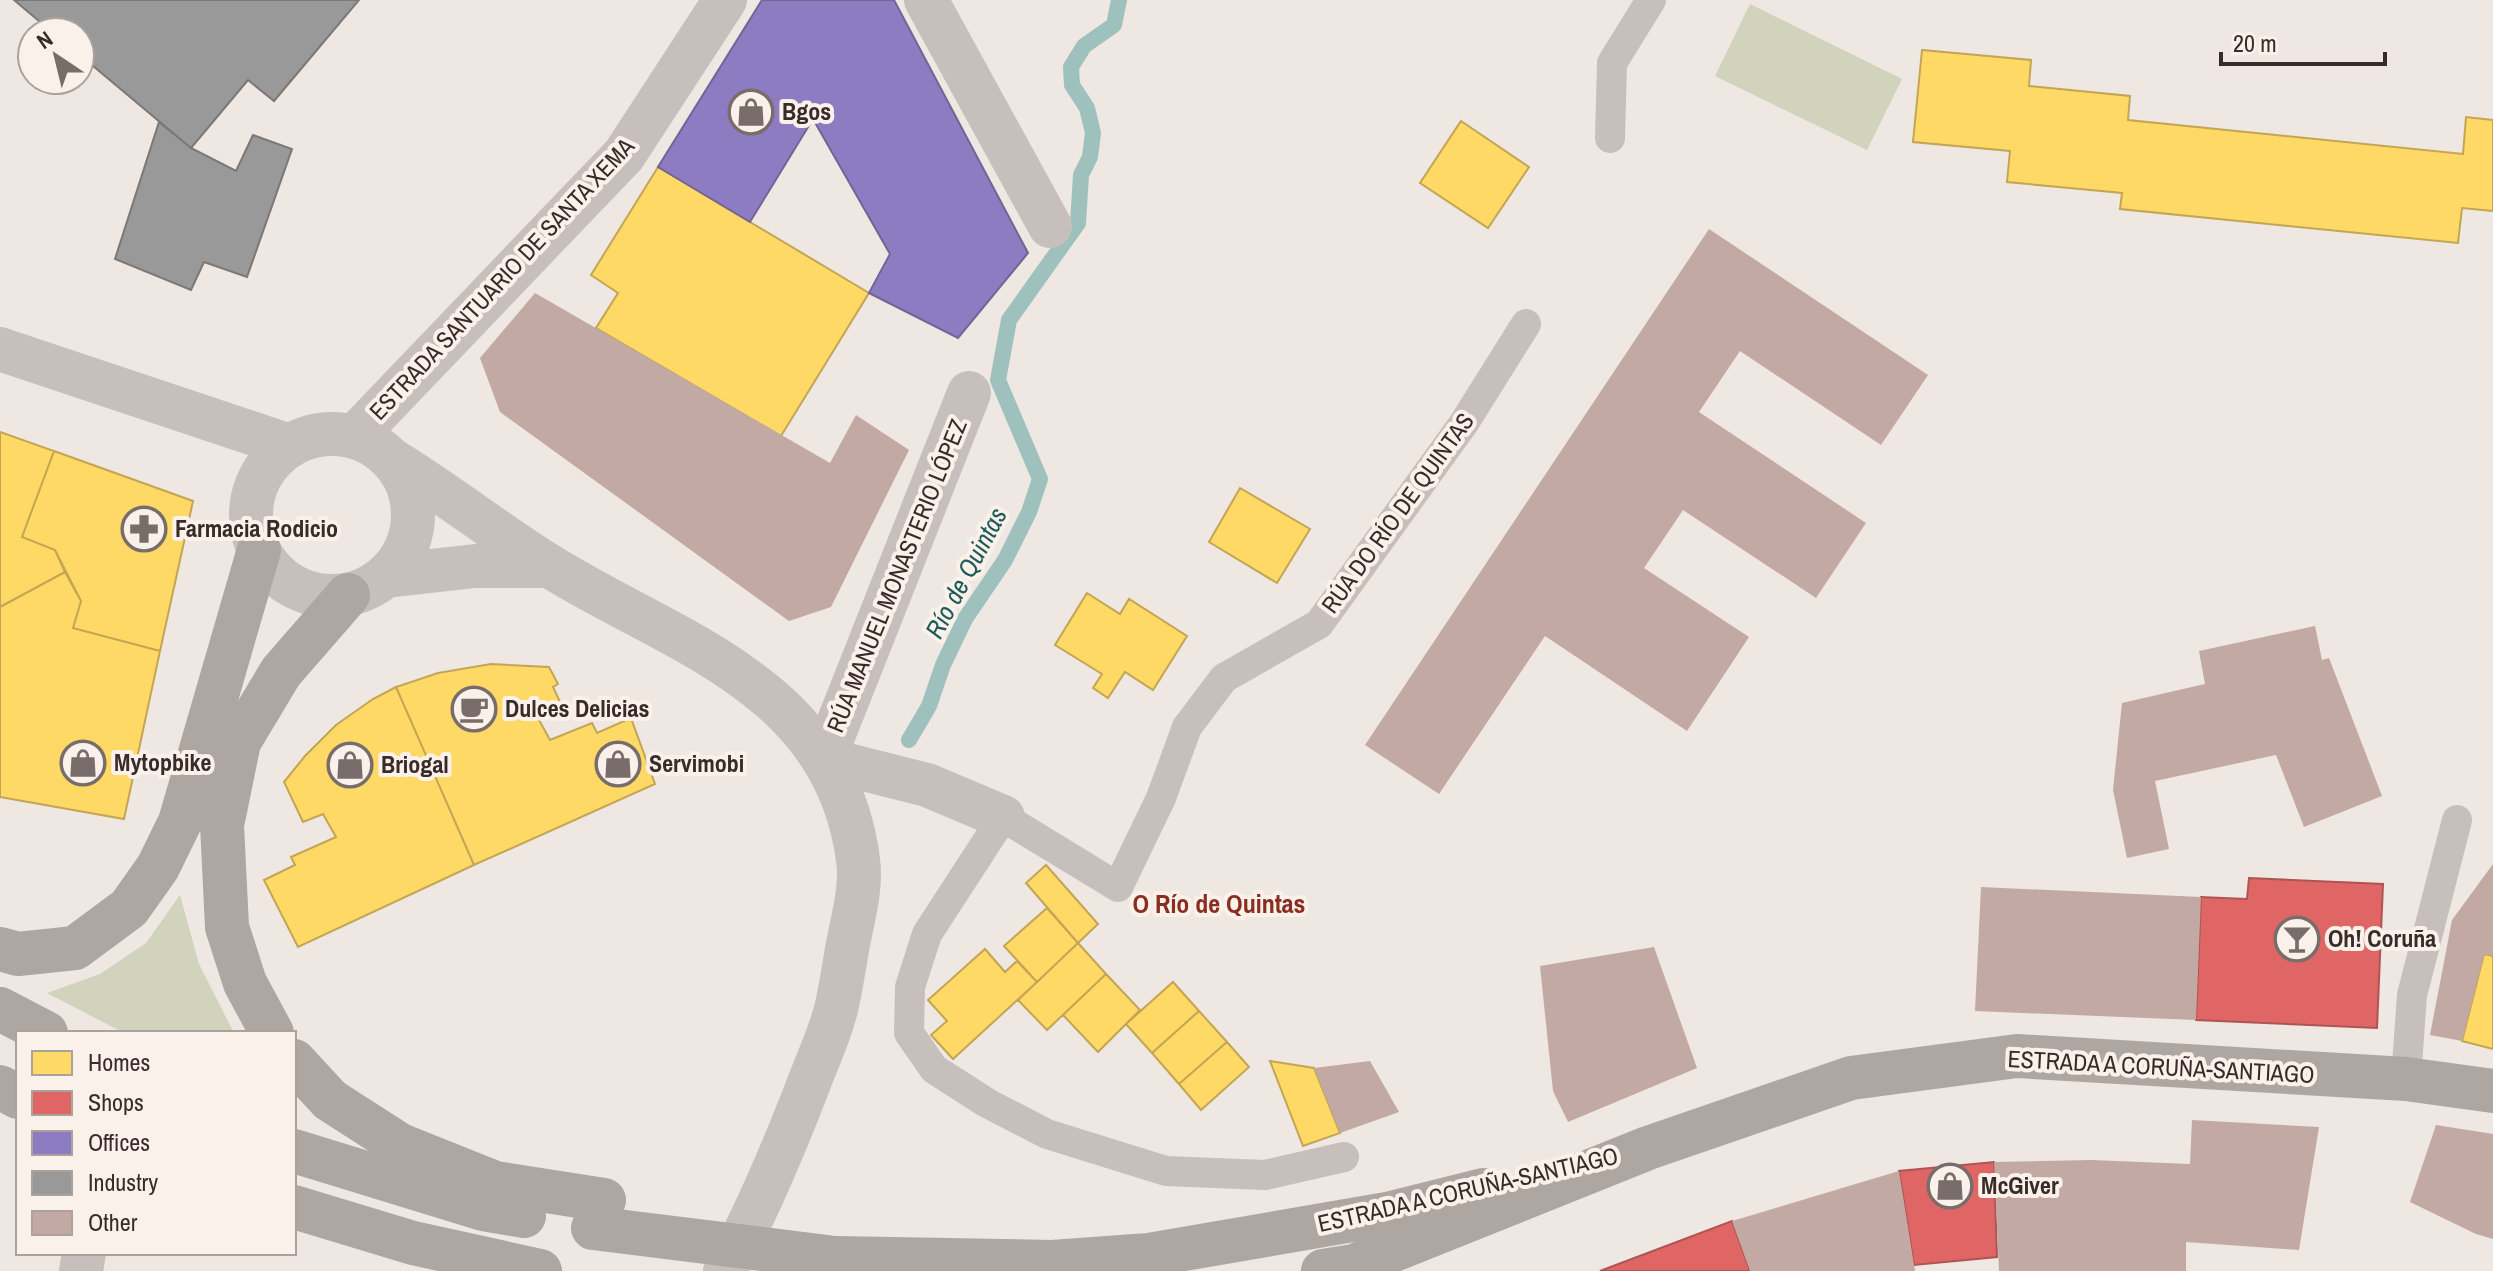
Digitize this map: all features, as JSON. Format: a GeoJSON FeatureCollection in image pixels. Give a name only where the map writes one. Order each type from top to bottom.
{"type":"FeatureCollection","features":[{"type":"Feature","properties":{"kind":"highway"},"geometry":{"type":"LineString","coordinates":[[0,949],[18,954],[75,948],[129,908],[158,867],[180,822],[259,550]]}},
{"type":"Feature","properties":{"kind":"highway"},"geometry":{"type":"LineString","coordinates":[[271,1031],[245,983],[227,927],[222,825],[239,742],[281,672],[367,586]]}},
{"type":"Feature","properties":{"kind":"highway"},"geometry":{"type":"LineString","coordinates":[[0,1009],[42,1031]]}},
{"type":"Feature","properties":{"kind":"highway","name":"ESTRADA A CORUÑA-SANTIAGO"},"geometry":{"type":"LineString","coordinates":[[1340,1270],[1648,1148],[1851,1078],[2017,1056],[2406,1079],[2493,1091]]}},
{"type":"Feature","properties":{"kind":"highway"},"geometry":{"type":"LineString","coordinates":[[296,1063],[330,1100],[400,1145],[495,1183],[598,1214]]}},
{"type":"Feature","properties":{"kind":"highway","name":"ESTRADA A CORUÑA-SANTIAGO"},"geometry":{"type":"LineString","coordinates":[[296,1152],[483,1209],[598,1214],[836,1246],[1052,1262],[1149,1255],[1387,1214],[1648,1148]]}},
{"type":"Feature","properties":{"kind":"highway"},"geometry":{"type":"LineString","coordinates":[[296,1208],[413,1243],[540,1271]]}},
{"type":"Feature","properties":{"kind":"street","name":"ESTRADA SANTUARIO DE SANTA XEMA"},"geometry":{"type":"LineString","coordinates":[[355,436],[624,155],[725,0]]}},
{"type":"Feature","properties":{"kind":"street"},"geometry":{"type":"LineString","coordinates":[[926,0],[1050,226]]}},
{"type":"Feature","properties":{"kind":"street"},"geometry":{"type":"LineString","coordinates":[[0,349],[290,446]]}},
{"type":"Feature","properties":{"kind":"street","name":"RÚA MANUEL MONASTERIO LÓPEZ"},"geometry":{"type":"LineString","coordinates":[[824,759],[969,393]]}},
{"type":"Feature","properties":{"kind":"street"},"geometry":{"type":"LineString","coordinates":[[549,566],[475,566],[321,596],[296,588],[274,572],[259,550],[251,528],[251,503],[258,480],[272,461],[290,446],[310,437],[333,434],[355,436],[375,446],[549,566],[697,647],[738,674],[771,699],[802,729],[824,759],[841,791],[852,828],[859,864],[855,909],[835,1012],[779,1161],[725,1271]]}},
{"type":"Feature","properties":{"kind":"street"},"geometry":{"type":"LineString","coordinates":[[367,586],[403,556],[412,532],[413,507],[406,481],[392,460]]}},
{"type":"Feature","properties":{"kind":"street","name":"RÚA DO RÍO DE QUINTAS"},"geometry":{"type":"LineString","coordinates":[[824,759],[927,785],[1003,817]]}},
{"type":"Feature","properties":{"kind":"lane"},"geometry":{"type":"LineString","coordinates":[[1610,138],[1612,63],[1651,0]]}},
{"type":"Feature","properties":{"kind":"lane","name":"RÚA DO RÍO DE QUINTAS"},"geometry":{"type":"LineString","coordinates":[[1003,817],[1118,887],[1161,798],[1187,727],[1224,678],[1319,624],[1464,423],[1526,324]]}},
{"type":"Feature","properties":{"kind":"lane"},"geometry":{"type":"LineString","coordinates":[[1003,817],[927,934],[910,987],[909,1033],[934,1069],[987,1103],[1047,1134],[1166,1171],[1265,1175],[1344,1157]]}},
{"type":"Feature","properties":{"kind":"lane"},"geometry":{"type":"LineString","coordinates":[[2406,1079],[2412,995],[2457,820]]}},
{"type":"Feature","properties":{"kind":"green space"},"geometry":{"type":"Polygon","coordinates":[[[1750,4],[1902,79],[1867,150],[1715,76],[1750,4]]]}},
{"type":"Feature","properties":{"kind":"green space"},"geometry":{"type":"Polygon","coordinates":[[[180,895],[199,964],[233,1031],[120,1031],[47,993],[100,974],[146,943],[180,895]]]}},
{"type":"Feature","properties":{"kind":"building: Homes"},"geometry":{"type":"Polygon","coordinates":[[[1922,50],[2031,60],[2029,86],[2130,96],[2128,120],[2463,154],[2466,117],[2493,120],[2493,211],[2462,208],[2458,243],[2120,209],[2122,193],[2007,182],[2010,151],[1913,142],[1922,50]]]}},
{"type":"Feature","properties":{"kind":"building: Homes"},"geometry":{"type":"Polygon","coordinates":[[[1461,121],[1529,167],[1488,228],[1420,183],[1461,121]]]}},
{"type":"Feature","properties":{"kind":"building: Homes"},"geometry":{"type":"Polygon","coordinates":[[[658,167],[869,293],[781,436],[596,328],[618,293],[591,275],[658,167]]]}},
{"type":"Feature","properties":{"kind":"building: Homes"},"geometry":{"type":"Polygon","coordinates":[[[0,432],[54,451],[22,537],[55,550],[65,572],[0,607],[0,432]]]}},
{"type":"Feature","properties":{"kind":"building: Homes"},"geometry":{"type":"Polygon","coordinates":[[[54,451],[193,501],[160,651],[73,628],[81,601],[55,550],[22,537],[54,451]]]}},
{"type":"Feature","properties":{"kind":"building: Homes"},"geometry":{"type":"Polygon","coordinates":[[[1240,488],[1310,529],[1277,583],[1209,542],[1240,488]]]}},
{"type":"Feature","properties":{"kind":"building: Homes"},"geometry":{"type":"Polygon","coordinates":[[[65,572],[81,601],[73,628],[160,651],[124,819],[0,797],[0,607],[65,572]]]}},
{"type":"Feature","properties":{"kind":"building: Homes"},"geometry":{"type":"Polygon","coordinates":[[[1087,593],[1120,614],[1129,599],[1187,636],[1153,690],[1125,672],[1108,698],[1093,688],[1102,674],[1055,645],[1087,593]]]}},
{"type":"Feature","properties":{"kind":"building: Homes"},"geometry":{"type":"Polygon","coordinates":[[[491,664],[549,667],[558,684],[553,687],[562,706],[538,718],[550,740],[592,723],[597,733],[631,718],[655,784],[474,865],[396,687],[438,673],[491,664]]]}},
{"type":"Feature","properties":{"kind":"building: Homes"},"geometry":{"type":"Polygon","coordinates":[[[396,687],[474,865],[298,947],[264,880],[295,865],[291,857],[336,837],[323,814],[303,822],[284,782],[336,725],[396,687]]]}},
{"type":"Feature","properties":{"kind":"building: Homes"},"geometry":{"type":"Polygon","coordinates":[[[1046,865],[1098,924],[1078,943],[1026,883],[1046,865]]]}},
{"type":"Feature","properties":{"kind":"building: Homes"},"geometry":{"type":"Polygon","coordinates":[[[1047,908],[1078,943],[1037,982],[1004,946],[1047,908]]]}},
{"type":"Feature","properties":{"kind":"building: Homes"},"geometry":{"type":"Polygon","coordinates":[[[1078,943],[1106,974],[1047,1030],[1018,1000],[1078,943]]]}},
{"type":"Feature","properties":{"kind":"building: Homes"},"geometry":{"type":"Polygon","coordinates":[[[985,949],[1005,972],[1017,961],[1037,982],[953,1059],[931,1035],[947,1021],[928,1000],[985,949]]]}},
{"type":"Feature","properties":{"kind":"building: Homes"},"geometry":{"type":"Polygon","coordinates":[[[2484,954],[2493,956],[2493,1049],[2462,1041],[2484,954]]]}},
{"type":"Feature","properties":{"kind":"building: Homes"},"geometry":{"type":"Polygon","coordinates":[[[1106,974],[1140,1010],[1098,1052],[1063,1015],[1106,974]]]}},
{"type":"Feature","properties":{"kind":"building: Homes"},"geometry":{"type":"Polygon","coordinates":[[[1173,982],[1199,1011],[1152,1053],[1126,1024],[1173,982]]]}},
{"type":"Feature","properties":{"kind":"building: Homes"},"geometry":{"type":"Polygon","coordinates":[[[1199,1011],[1227,1042],[1179,1084],[1152,1053],[1199,1011]]]}},
{"type":"Feature","properties":{"kind":"building: Homes"},"geometry":{"type":"Polygon","coordinates":[[[1227,1042],[1249,1067],[1201,1110],[1179,1084],[1227,1042]]]}},
{"type":"Feature","properties":{"kind":"building: Homes"},"geometry":{"type":"Polygon","coordinates":[[[1270,1061],[1314,1068],[1340,1133],[1303,1146],[1270,1061]]]}},
{"type":"Feature","properties":{"kind":"building: Shops"},"geometry":{"type":"Polygon","coordinates":[[[2249,878],[2383,884],[2377,1028],[2196,1020],[2201,897],[2247,899],[2249,878]]]}},
{"type":"Feature","properties":{"kind":"building: Shops"},"geometry":{"type":"Polygon","coordinates":[[[1994,1162],[1997,1257],[1914,1265],[1899,1171],[1994,1162]]]}},
{"type":"Feature","properties":{"kind":"building: Shops"},"geometry":{"type":"Polygon","coordinates":[[[1732,1221],[1750,1271],[1600,1271],[1732,1221]]]}},
{"type":"Feature","properties":{"kind":"building: Offices"},"geometry":{"type":"Polygon","coordinates":[[[762,0],[894,0],[1028,253],[958,338],[869,293],[890,254],[813,119],[750,222],[658,167],[762,0]]]}},
{"type":"Feature","properties":{"kind":"building: Industry"},"geometry":{"type":"Polygon","coordinates":[[[14,0],[359,0],[274,101],[248,80],[191,148],[96,68],[96,16],[33,16],[14,0]]]}},
{"type":"Feature","properties":{"kind":"building: Industry"},"geometry":{"type":"Polygon","coordinates":[[[159,122],[191,148],[236,171],[253,135],[292,149],[247,277],[204,262],[191,290],[115,259],[159,122]]]}},
{"type":"Feature","properties":{"kind":"building: Other"},"geometry":{"type":"Polygon","coordinates":[[[1709,229],[1928,375],[1881,445],[1740,351],[1699,412],[1866,523],[1816,598],[1683,510],[1644,568],[1749,637],[1687,731],[1545,636],[1439,794],[1365,745],[1709,229]]]}},
{"type":"Feature","properties":{"kind":"building: Other"},"geometry":{"type":"Polygon","coordinates":[[[535,293],[830,463],[856,415],[909,450],[831,607],[789,621],[500,412],[480,358],[535,293]]]}},
{"type":"Feature","properties":{"kind":"building: Other"},"geometry":{"type":"Polygon","coordinates":[[[2315,626],[2322,660],[2329,658],[2382,796],[2304,827],[2276,755],[2155,781],[2169,849],[2127,858],[2113,790],[2122,703],[2205,684],[2199,651],[2315,626]]]}},
{"type":"Feature","properties":{"kind":"building: Other"},"geometry":{"type":"Polygon","coordinates":[[[2493,864],[2493,956],[2484,954],[2462,1041],[2430,1035],[2452,920],[2493,864]]]}},
{"type":"Feature","properties":{"kind":"building: Other"},"geometry":{"type":"Polygon","coordinates":[[[1981,887],[2201,897],[2196,1020],[1975,1011],[1981,887]]]}},
{"type":"Feature","properties":{"kind":"building: Other"},"geometry":{"type":"Polygon","coordinates":[[[1654,947],[1697,1068],[1568,1122],[1553,1091],[1540,966],[1654,947]]]}},
{"type":"Feature","properties":{"kind":"building: Other"},"geometry":{"type":"Polygon","coordinates":[[[1370,1061],[1399,1112],[1340,1133],[1314,1068],[1370,1061]]]}},
{"type":"Feature","properties":{"kind":"building: Other"},"geometry":{"type":"Polygon","coordinates":[[[2192,1120],[2319,1127],[2299,1250],[2186,1242],[2186,1271],[1999,1271],[1994,1162],[2091,1160],[2190,1164],[2192,1120]]]}},
{"type":"Feature","properties":{"kind":"building: Other"},"geometry":{"type":"Polygon","coordinates":[[[2436,1125],[2493,1134],[2493,1239],[2410,1202],[2436,1125]]]}},
{"type":"Feature","properties":{"kind":"building: Other"},"geometry":{"type":"Polygon","coordinates":[[[1899,1171],[1915,1271],[1750,1271],[1732,1221],[1899,1171]]]}},
{"type":"Feature","properties":{"kind":"waterway","name":"Río de Quintas"},"geometry":{"type":"LineString","coordinates":[[909,740],[929,706],[943,665],[965,619],[1005,560],[1029,512],[1040,479],[998,380],[1009,320],[1078,223],[1081,175],[1090,157],[1093,133],[1087,108],[1072,85],[1071,67],[1084,46],[1114,25],[1119,0]]}},
{"type":"Feature","properties":{"kind":"place","name":"Bgos"},"geometry":{"type":"Point","coordinates":[751,112]}},
{"type":"Feature","properties":{"kind":"place","name":"Farmacia Rodicio"},"geometry":{"type":"Point","coordinates":[144,529]}},
{"type":"Feature","properties":{"kind":"place","name":"Dulces Delicias"},"geometry":{"type":"Point","coordinates":[474,709]}},
{"type":"Feature","properties":{"kind":"place","name":"Mytopbike"},"geometry":{"type":"Point","coordinates":[83,763]}},
{"type":"Feature","properties":{"kind":"place","name":"Servimobi"},"geometry":{"type":"Point","coordinates":[618,764]}},
{"type":"Feature","properties":{"kind":"place","name":"Briogal"},"geometry":{"type":"Point","coordinates":[350,765]}},
{"type":"Feature","properties":{"kind":"place","name":"Oh! Coruña"},"geometry":{"type":"Point","coordinates":[2297,939]}},
{"type":"Feature","properties":{"kind":"place","name":"McGiver"},"geometry":{"type":"Point","coordinates":[1950,1186]}},
{"type":"Feature","properties":{"kind":"district","name":"O Río de Quintas"},"geometry":{"type":"Point","coordinates":[1219,904]}}]}
